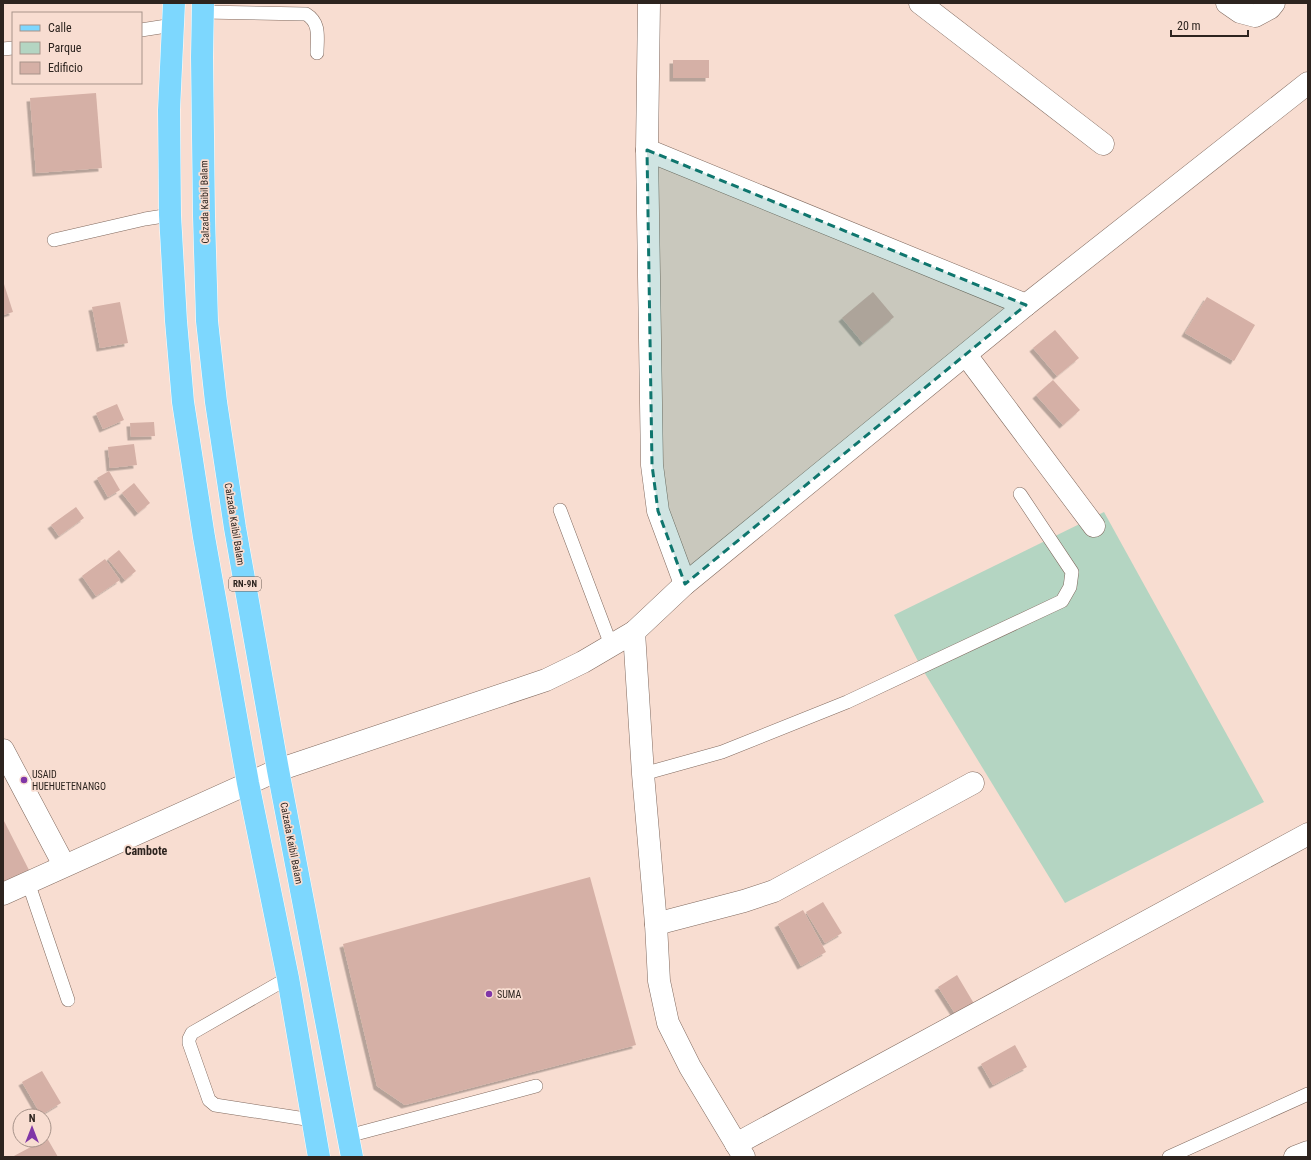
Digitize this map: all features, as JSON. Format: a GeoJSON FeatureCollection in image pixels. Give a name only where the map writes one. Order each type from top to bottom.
{"type":"FeatureCollection","features":[{"type":"Feature","properties":{"kind":"main road"},"geometry":{"type":"LineString","coordinates":[[174,3],[169,110],[170,215],[176,321],[183,402],[205,544],[248,783],[288,978],[319,1157]]}},
{"type":"Feature","properties":{"kind":"main road","name":"Calzada Kaibil Balam"},"geometry":{"type":"LineString","coordinates":[[203,7],[202,57],[204,208],[208,321],[216,402],[235,528],[278,770],[352,1157]]}},
{"type":"Feature","properties":{"kind":"street"},"geometry":{"type":"LineString","coordinates":[[649,3],[647,150],[652,465],[658,511],[685,584]]}},
{"type":"Feature","properties":{"kind":"street"},"geometry":{"type":"LineString","coordinates":[[920,3],[1103,144]]}},
{"type":"Feature","properties":{"kind":"street"},"geometry":{"type":"LineString","coordinates":[[1227,3],[1240,12],[1254,16],[1270,8],[1274,3]]}},
{"type":"Feature","properties":{"kind":"street"},"geometry":{"type":"LineString","coordinates":[[3,894],[64,865],[278,770],[546,680],[634,632],[685,584],[1026,305],[1304,93]]}},
{"type":"Feature","properties":{"kind":"street"},"geometry":{"type":"LineString","coordinates":[[647,150],[1026,305]]}},
{"type":"Feature","properties":{"kind":"street"},"geometry":{"type":"LineString","coordinates":[[966,355],[1094,526]]}},
{"type":"Feature","properties":{"kind":"street"},"geometry":{"type":"LineString","coordinates":[[634,632],[659,981],[668,1023],[690,1067],[740,1150],[1308,834]]}},
{"type":"Feature","properties":{"kind":"street"},"geometry":{"type":"LineString","coordinates":[[3,750],[64,865]]}},
{"type":"Feature","properties":{"kind":"street"},"geometry":{"type":"LineString","coordinates":[[656,924],[744,901],[774,891],[973,783]]}},
{"type":"Feature","properties":{"kind":"street"},"geometry":{"type":"LineString","coordinates":[[1295,1157],[1308,1152]]}},
{"type":"Feature","properties":{"kind":"lane"},"geometry":{"type":"LineString","coordinates":[[203,7],[306,14],[312,17],[317,25],[317,53]]}},
{"type":"Feature","properties":{"kind":"lane"},"geometry":{"type":"LineString","coordinates":[[142,30],[173,25]]}},
{"type":"Feature","properties":{"kind":"lane"},"geometry":{"type":"LineString","coordinates":[[54,240],[145,219],[170,215]]}},
{"type":"Feature","properties":{"kind":"lane"},"geometry":{"type":"LineString","coordinates":[[643,774],[722,752],[847,702],[1062,601],[1070,587],[1072,572],[1020,494]]}},
{"type":"Feature","properties":{"kind":"lane"},"geometry":{"type":"LineString","coordinates":[[560,510],[611,645]]}},
{"type":"Feature","properties":{"kind":"lane"},"geometry":{"type":"LineString","coordinates":[[28,882],[68,1000]]}},
{"type":"Feature","properties":{"kind":"lane"},"geometry":{"type":"LineString","coordinates":[[288,978],[192,1033],[189,1043],[209,1100],[215,1105],[312,1120]]}},
{"type":"Feature","properties":{"kind":"lane"},"geometry":{"type":"LineString","coordinates":[[348,1136],[536,1086]]}},
{"type":"Feature","properties":{"kind":"lane"},"geometry":{"type":"LineString","coordinates":[[1170,1157],[1308,1094]]}},
{"type":"Feature","properties":{"kind":"highlighted area"},"geometry":{"type":"Polygon","coordinates":[[[647,150],[1026,305],[685,584],[658,511],[652,465],[647,150]]]}},
{"type":"Feature","properties":{"kind":"green space"},"geometry":{"type":"Polygon","coordinates":[[[1104,512],[1264,802],[1065,903],[921,667],[894,615],[1104,512]]]}},
{"type":"Feature","properties":{"kind":"building"},"geometry":{"type":"Polygon","coordinates":[[[673,60],[709,60],[709,78],[673,78],[673,60]]]}},
{"type":"Feature","properties":{"kind":"building"},"geometry":{"type":"Polygon","coordinates":[[[96,93],[102,168],[36,173],[30,98],[96,93]]]}},
{"type":"Feature","properties":{"kind":"building"},"geometry":{"type":"Polygon","coordinates":[[[3,281],[13,312],[3,315],[3,281]]]}},
{"type":"Feature","properties":{"kind":"building"},"geometry":{"type":"Polygon","coordinates":[[[873,292],[894,317],[863,343],[842,318],[873,292]]]}},
{"type":"Feature","properties":{"kind":"building"},"geometry":{"type":"Polygon","coordinates":[[[1207,297],[1255,325],[1234,361],[1185,333],[1207,297]]]}},
{"type":"Feature","properties":{"kind":"building"},"geometry":{"type":"Polygon","coordinates":[[[120,302],[128,343],[100,348],[92,307],[120,302]]]}},
{"type":"Feature","properties":{"kind":"building"},"geometry":{"type":"Polygon","coordinates":[[[1055,330],[1079,358],[1057,376],[1033,348],[1055,330]]]}},
{"type":"Feature","properties":{"kind":"building"},"geometry":{"type":"Polygon","coordinates":[[[1053,380],[1080,410],[1063,425],[1036,395],[1053,380]]]}},
{"type":"Feature","properties":{"kind":"building"},"geometry":{"type":"Polygon","coordinates":[[[117,404],[124,420],[103,429],[96,413],[117,404]]]}},
{"type":"Feature","properties":{"kind":"building"},"geometry":{"type":"Polygon","coordinates":[[[154,422],[155,436],[131,437],[130,423],[154,422]]]}},
{"type":"Feature","properties":{"kind":"building"},"geometry":{"type":"Polygon","coordinates":[[[134,444],[137,465],[110,468],[108,447],[134,444]]]}},
{"type":"Feature","properties":{"kind":"building"},"geometry":{"type":"Polygon","coordinates":[[[109,471],[120,490],[108,497],[97,478],[109,471]]]}},
{"type":"Feature","properties":{"kind":"building"},"geometry":{"type":"Polygon","coordinates":[[[134,483],[150,503],[138,513],[122,493],[134,483]]]}},
{"type":"Feature","properties":{"kind":"building"},"geometry":{"type":"Polygon","coordinates":[[[76,507],[84,518],[59,536],[51,525],[76,507]]]}},
{"type":"Feature","properties":{"kind":"building"},"geometry":{"type":"Polygon","coordinates":[[[119,550],[136,571],[125,580],[108,559],[119,550]]]}},
{"type":"Feature","properties":{"kind":"building"},"geometry":{"type":"Polygon","coordinates":[[[105,559],[120,580],[96,596],[82,576],[105,559]]]}},
{"type":"Feature","properties":{"kind":"building"},"geometry":{"type":"Polygon","coordinates":[[[3,819],[30,872],[3,886],[3,819]]]}},
{"type":"Feature","properties":{"kind":"building","name":"SUMA"},"geometry":{"type":"Polygon","coordinates":[[[590,877],[636,1045],[405,1105],[377,1086],[343,944],[590,877]]]}},
{"type":"Feature","properties":{"kind":"building"},"geometry":{"type":"Polygon","coordinates":[[[823,902],[842,933],[825,943],[806,912],[823,902]]]}},
{"type":"Feature","properties":{"kind":"building"},"geometry":{"type":"Polygon","coordinates":[[[803,910],[826,952],[801,966],[778,924],[803,910]]]}},
{"type":"Feature","properties":{"kind":"building"},"geometry":{"type":"Polygon","coordinates":[[[957,975],[976,1007],[958,1018],[938,987],[957,975]]]}},
{"type":"Feature","properties":{"kind":"building"},"geometry":{"type":"Polygon","coordinates":[[[1015,1045],[1027,1067],[993,1085],[981,1064],[1015,1045]]]}},
{"type":"Feature","properties":{"kind":"building"},"geometry":{"type":"Polygon","coordinates":[[[42,1071],[61,1103],[52,1108],[37,1108],[22,1082],[42,1071]]]}},
{"type":"Feature","properties":{"kind":"building"},"geometry":{"type":"Polygon","coordinates":[[[52,1147],[58,1157],[12,1157],[29,1148],[52,1148],[52,1147]]]}},
{"type":"Feature","properties":{"kind":"place","name":"USAID HUEHUETENANGO"},"geometry":{"type":"Point","coordinates":[24,780]}},
{"type":"Feature","properties":{"kind":"place","name":"SUMA"},"geometry":{"type":"Point","coordinates":[489,994]}},
{"type":"Feature","properties":{"kind":"district","name":"Cambote"},"geometry":{"type":"Point","coordinates":[146,851]}}]}
